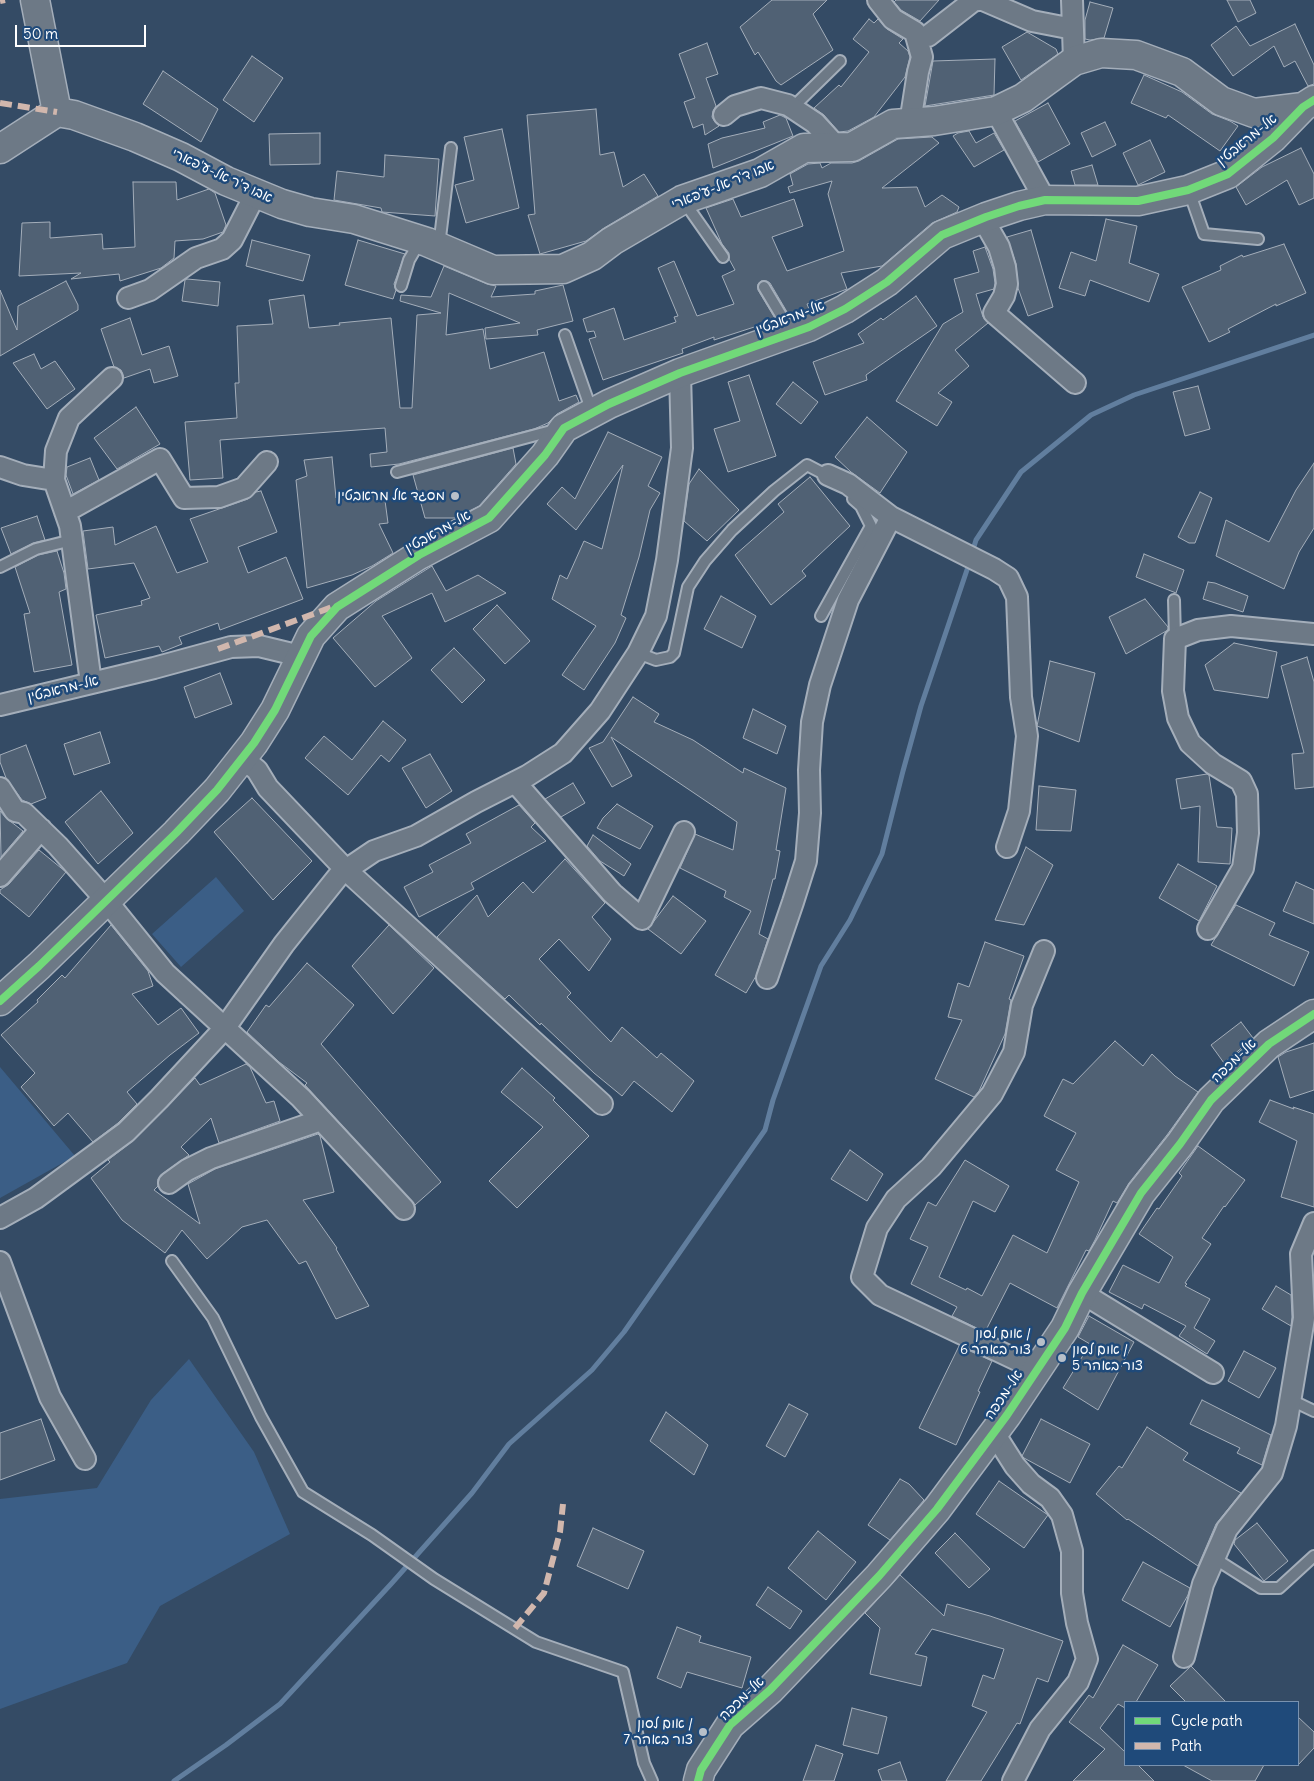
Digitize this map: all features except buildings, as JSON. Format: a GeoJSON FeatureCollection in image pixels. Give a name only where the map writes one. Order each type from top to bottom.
{"type":"FeatureCollection","features":[{"type":"Feature","properties":{"kind":"street"},"geometry":{"type":"LineString","coordinates":[[0,149],[57,112],[35,0]]}},
{"type":"Feature","properties":{"kind":"street"},"geometry":{"type":"LineString","coordinates":[[878,0],[893,19],[915,32],[922,57],[910,123]]}},
{"type":"Feature","properties":{"kind":"street"},"geometry":{"type":"LineString","coordinates":[[928,36],[973,1],[979,0]]}},
{"type":"Feature","properties":{"kind":"street"},"geometry":{"type":"LineString","coordinates":[[983,0],[1032,21],[1073,29]]}},
{"type":"Feature","properties":{"kind":"street"},"geometry":{"type":"LineString","coordinates":[[1072,0],[1074,61]]}},
{"type":"Feature","properties":{"kind":"street","name":"אבו ד'ר אל-ע'פארי"},"geometry":{"type":"LineString","coordinates":[[57,112],[74,115],[135,136],[181,157],[226,181],[282,204],[310,212],[354,219],[433,245],[493,270],[563,269],[592,256],[612,240],[682,200],[760,173],[804,148],[852,147],[893,124],[958,118],[996,111],[1023,98],[1074,61],[1101,53],[1136,55],[1182,72],[1221,101],[1254,113],[1309,103]]}},
{"type":"Feature","properties":{"kind":"street"},"geometry":{"type":"LineString","coordinates":[[724,116],[734,106],[761,98],[788,105],[815,122],[837,147]]}},
{"type":"Feature","properties":{"kind":"street","name":"אל-מראבטין"},"geometry":{"type":"LineString","coordinates":[[0,1001],[39,966],[217,790],[242,758],[274,710],[311,636],[337,607],[419,555],[488,518],[545,455],[564,428],[592,413],[680,373],[809,327],[845,309],[887,282],[942,235],[983,219],[1019,206],[1045,200],[1138,201],[1188,190],[1228,174],[1273,138],[1309,103]]}},
{"type":"Feature","properties":{"kind":"street"},"geometry":{"type":"LineString","coordinates":[[996,111],[1045,200]]}},
{"type":"Feature","properties":{"kind":"street"},"geometry":{"type":"LineString","coordinates":[[128,298],[150,290],[196,258],[222,249],[232,240],[256,194]]}},
{"type":"Feature","properties":{"kind":"street"},"geometry":{"type":"LineString","coordinates":[[983,219],[999,247],[1005,267],[1007,284],[1004,296],[994,313],[1075,383]]}},
{"type":"Feature","properties":{"kind":"street"},"geometry":{"type":"LineString","coordinates":[[0,1218],[36,1198],[126,1132],[159,1100],[224,1029],[284,944],[340,874],[374,851],[416,836],[515,782],[563,753],[600,711],[638,653],[656,616],[667,560],[682,448],[680,373]]}},
{"type":"Feature","properties":{"kind":"street"},"geometry":{"type":"LineString","coordinates":[[90,682],[70,526],[54,480],[56,451],[70,418],[112,378]]}},
{"type":"Feature","properties":{"kind":"street"},"geometry":{"type":"LineString","coordinates":[[65,512],[160,458],[184,498],[219,497],[244,488],[267,462]]}},
{"type":"Feature","properties":{"kind":"street"},"geometry":{"type":"LineString","coordinates":[[0,467],[23,475],[54,480]]}},
{"type":"Feature","properties":{"kind":"street"},"geometry":{"type":"LineString","coordinates":[[828,475],[848,484],[892,517],[1008,578],[1017,597],[1020,697],[1027,736],[1019,811],[1008,847]]}},
{"type":"Feature","properties":{"kind":"street"},"geometry":{"type":"LineString","coordinates":[[767,978],[794,902],[806,861],[810,813],[809,770],[812,722],[820,685],[848,600],[892,517]]}},
{"type":"Feature","properties":{"kind":"street"},"geometry":{"type":"LineString","coordinates":[[1208,929],[1243,868],[1248,833],[1247,794],[1241,781],[1213,764],[1190,743],[1178,718],[1173,691],[1175,639],[1198,630],[1231,626],[1314,634]]}},
{"type":"Feature","properties":{"kind":"street","name":"אל-מראבטין"},"geometry":{"type":"LineString","coordinates":[[0,705],[154,668],[231,647],[260,646],[300,658]]}},
{"type":"Feature","properties":{"kind":"street"},"geometry":{"type":"LineString","coordinates":[[242,758],[257,770],[268,788],[346,870],[602,1104]]}},
{"type":"Feature","properties":{"kind":"street"},"geometry":{"type":"LineString","coordinates":[[515,782],[612,894],[642,919],[684,832]]}},
{"type":"Feature","properties":{"kind":"street"},"geometry":{"type":"LineString","coordinates":[[0,788],[15,811],[24,813],[41,829],[106,900],[164,973],[301,1098],[404,1210]]}},
{"type":"Feature","properties":{"kind":"street"},"geometry":{"type":"LineString","coordinates":[[0,876],[41,829]]}},
{"type":"Feature","properties":{"kind":"street"},"geometry":{"type":"LineString","coordinates":[[1036,1369],[880,1295],[862,1277],[877,1228],[896,1199],[931,1167],[992,1094],[1014,1052],[1022,1004],[1044,950]]}},
{"type":"Feature","properties":{"kind":"street","name":"אל-מכפה"},"geometry":{"type":"LineString","coordinates":[[698,1781],[701,1770],[730,1725],[770,1690],[879,1576],[937,1509],[994,1433],[1065,1328],[1082,1293],[1141,1193],[1180,1144],[1211,1100],[1269,1044],[1314,1014]]}},
{"type":"Feature","properties":{"kind":"street"},"geometry":{"type":"LineString","coordinates":[[169,1183],[187,1170],[211,1158],[321,1120]]}},
{"type":"Feature","properties":{"kind":"street"},"geometry":{"type":"LineString","coordinates":[[1184,1657],[1203,1584],[1227,1529],[1272,1473],[1286,1426],[1304,1318],[1301,1254],[1314,1223]]}},
{"type":"Feature","properties":{"kind":"street"},"geometry":{"type":"LineString","coordinates":[[0,1262],[50,1397],[85,1459]]}},
{"type":"Feature","properties":{"kind":"street"},"geometry":{"type":"LineString","coordinates":[[1082,1293],[1214,1373]]}},
{"type":"Feature","properties":{"kind":"street"},"geometry":{"type":"LineString","coordinates":[[994,1433],[1015,1466],[1031,1484],[1050,1498],[1062,1515],[1072,1551],[1072,1593],[1077,1623],[1087,1659],[1078,1682],[1040,1729],[1014,1781]]}},
{"type":"Feature","properties":{"kind":"lane"},"geometry":{"type":"LineString","coordinates":[[792,108],[840,61]]}},
{"type":"Feature","properties":{"kind":"lane"},"geometry":{"type":"LineString","coordinates":[[401,286],[409,260],[416,248],[433,245],[451,148]]}},
{"type":"Feature","properties":{"kind":"lane"},"geometry":{"type":"LineString","coordinates":[[1188,190],[1204,234],[1258,239]]}},
{"type":"Feature","properties":{"kind":"lane"},"geometry":{"type":"LineString","coordinates":[[682,200],[723,258]]}},
{"type":"Feature","properties":{"kind":"lane"},"geometry":{"type":"LineString","coordinates":[[764,288],[792,333]]}},
{"type":"Feature","properties":{"kind":"lane"},"geometry":{"type":"LineString","coordinates":[[565,335],[592,413]]}},
{"type":"Feature","properties":{"kind":"lane"},"geometry":{"type":"LineString","coordinates":[[397,472],[564,428]]}},
{"type":"Feature","properties":{"kind":"lane"},"geometry":{"type":"LineString","coordinates":[[638,653],[656,660],[670,657],[674,653],[688,587],[710,555],[732,530],[774,491],[807,465],[828,475],[861,506],[872,526],[821,616]]}},
{"type":"Feature","properties":{"kind":"lane"},"geometry":{"type":"LineString","coordinates":[[0,566],[36,549],[72,540]]}},
{"type":"Feature","properties":{"kind":"lane"},"geometry":{"type":"LineString","coordinates":[[1174,600],[1175,639]]}},
{"type":"Feature","properties":{"kind":"lane"},"geometry":{"type":"LineString","coordinates":[[172,1261],[213,1318],[260,1417],[303,1492],[372,1535],[434,1580],[536,1642],[623,1672],[644,1763],[652,1781]]}},
{"type":"Feature","properties":{"kind":"lane"},"geometry":{"type":"LineString","coordinates":[[1290,1400],[1314,1411]]}},
{"type":"Feature","properties":{"kind":"lane"},"geometry":{"type":"LineString","coordinates":[[1214,1558],[1262,1588],[1280,1588],[1314,1556]]}},
{"type":"Feature","properties":{"kind":"shaded area"},"geometry":{"type":"Polygon","coordinates":[[[216,877],[244,911],[181,967],[152,934],[216,877]]]}},
{"type":"Feature","properties":{"kind":"shaded area"},"geometry":{"type":"Polygon","coordinates":[[[0,1067],[75,1156],[0,1198],[0,1067]]]}},
{"type":"Feature","properties":{"kind":"shaded area"},"geometry":{"type":"Polygon","coordinates":[[[189,1359],[254,1452],[290,1534],[160,1606],[127,1663],[0,1709],[0,1499],[97,1488],[151,1400],[189,1359]]]}},
{"type":"Feature","properties":{"kind":"waterway"},"geometry":{"type":"LineString","coordinates":[[972,553],[976,540],[1021,472],[1091,415],[1134,395],[1314,335]]}},
{"type":"Feature","properties":{"kind":"waterway"},"geometry":{"type":"LineString","coordinates":[[174,1781],[280,1704],[472,1493],[509,1444],[592,1370],[624,1332],[765,1130],[773,1100],[821,966],[850,920],[882,854],[921,706],[970,561]]}},
{"type":"Feature","properties":{"kind":"marked path"},"geometry":{"type":"LineString","coordinates":[[0,1],[5,0]]}},
{"type":"Feature","properties":{"kind":"marked path"},"geometry":{"type":"LineString","coordinates":[[0,103],[57,112]]}},
{"type":"Feature","properties":{"kind":"marked path"},"geometry":{"type":"LineString","coordinates":[[218,649],[335,606]]}},
{"type":"Feature","properties":{"kind":"marked path"},"geometry":{"type":"LineString","coordinates":[[515,1628],[544,1593],[560,1532],[563,1504]]}},
{"type":"Feature","properties":{"kind":"cycle path"},"geometry":{"type":"LineString","coordinates":[[0,1001],[39,966],[176,833],[217,790],[254,743],[275,710],[311,636],[337,607],[419,555],[489,518],[545,455],[564,428],[609,404],[680,373],[809,327],[845,309],[887,282],[942,235],[986,217],[1045,200],[1138,201],[1188,190],[1228,174],[1273,138],[1303,107],[1314,100]]}},
{"type":"Feature","properties":{"kind":"cycle path"},"geometry":{"type":"LineString","coordinates":[[698,1781],[701,1770],[730,1725],[770,1690],[879,1576],[937,1509],[1007,1415],[1065,1328],[1082,1293],[1141,1193],[1180,1144],[1211,1100],[1269,1044],[1314,1014]]}},
{"type":"Feature","properties":{"kind":"place","name":"מסגד אל מראבטין"},"geometry":{"type":"Point","coordinates":[455,496]}},
{"type":"Feature","properties":{"kind":"place","name":"אום לסון / צור באהר 6"},"geometry":{"type":"Point","coordinates":[1041,1342]}},
{"type":"Feature","properties":{"kind":"place","name":"אום לסון / צור באהר 5"},"geometry":{"type":"Point","coordinates":[1062,1358]}},
{"type":"Feature","properties":{"kind":"place","name":"אום לסון / צור באהר 7"},"geometry":{"type":"Point","coordinates":[703,1732]}}]}
